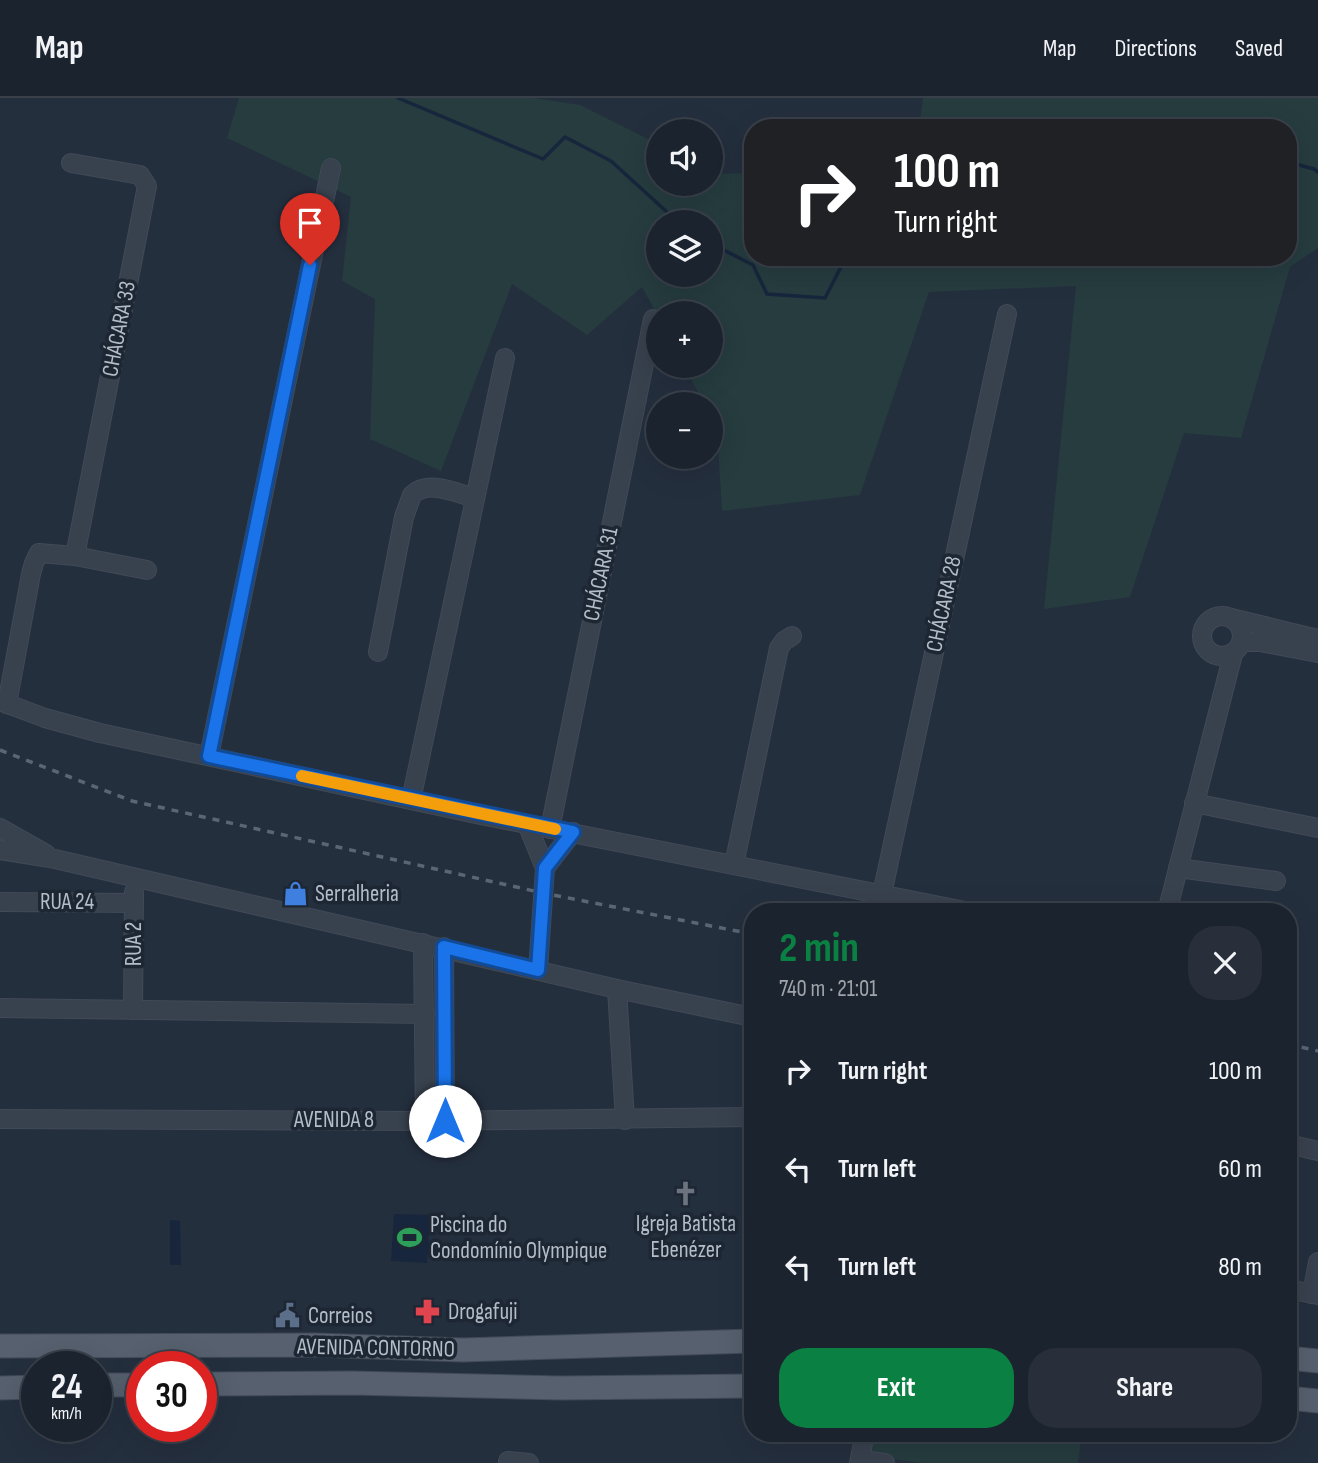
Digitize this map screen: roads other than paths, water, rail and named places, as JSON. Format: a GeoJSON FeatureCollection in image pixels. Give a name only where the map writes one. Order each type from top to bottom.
{"type":"FeatureCollection","features":[{"type":"Feature","properties":{"kind":"main road","name":"AVENIDA CONTORNO"},"geometry":{"type":"LineString","coordinates":[[0,1346],[315,1345],[476,1350],[744,1341]]}},
{"type":"Feature","properties":{"kind":"main road"},"geometry":{"type":"LineString","coordinates":[[310,1383],[323,1377],[330,1365],[327,1352],[315,1345]]}},
{"type":"Feature","properties":{"kind":"main road"},"geometry":{"type":"LineString","coordinates":[[352,1382],[344,1373],[344,1360],[360,1347]]}},
{"type":"Feature","properties":{"kind":"main road"},"geometry":{"type":"LineString","coordinates":[[1297,1359],[1318,1361]]}},
{"type":"Feature","properties":{"kind":"main road","name":"AVENIDA CONTORNO"},"geometry":{"type":"LineString","coordinates":[[217,1384],[352,1382],[561,1388],[744,1386]]}},
{"type":"Feature","properties":{"kind":"main road"},"geometry":{"type":"LineString","coordinates":[[0,1388],[21,1387]]}},
{"type":"Feature","properties":{"kind":"main road"},"geometry":{"type":"LineString","coordinates":[[1297,1399],[1318,1401]]}},
{"type":"Feature","properties":{"kind":"street","name":"CHÁCARA 33"},"geometry":{"type":"LineString","coordinates":[[71,163],[140,175],[147,186],[75,556]]}},
{"type":"Feature","properties":{"kind":"street"},"geometry":{"type":"LineString","coordinates":[[209,756],[331,168]]}},
{"type":"Feature","properties":{"kind":"street","name":"CHÁCARA 28"},"geometry":{"type":"LineString","coordinates":[[882,894],[1007,314]]}},
{"type":"Feature","properties":{"kind":"street","name":"CHÁCARA 31"},"geometry":{"type":"LineString","coordinates":[[550,829],[646,354]]}},
{"type":"Feature","properties":{"kind":"street"},"geometry":{"type":"LineString","coordinates":[[411,800],[505,358]]}},
{"type":"Feature","properties":{"kind":"street"},"geometry":{"type":"LineString","coordinates":[[378,652],[404,517],[412,495],[425,488],[435,488],[475,498]]}},
{"type":"Feature","properties":{"kind":"street"},"geometry":{"type":"LineString","coordinates":[[147,570],[75,556],[43,552],[37,556],[3,703],[80,729],[550,829],[926,903]]}},
{"type":"Feature","properties":{"kind":"street"},"geometry":{"type":"LineString","coordinates":[[1217,709],[1216,680],[1201,640],[1202,629],[1209,620],[1220,615],[1318,639]]}},
{"type":"Feature","properties":{"kind":"street"},"geometry":{"type":"LineString","coordinates":[[1169,903],[1217,709],[1242,633],[1231,618]]}},
{"type":"Feature","properties":{"kind":"street"},"geometry":{"type":"LineString","coordinates":[[734,865],[779,648],[783,641],[792,636]]}},
{"type":"Feature","properties":{"kind":"street"},"geometry":{"type":"LineString","coordinates":[[1206,651],[1219,657],[1237,648],[1261,642],[1318,653]]}},
{"type":"Feature","properties":{"kind":"street"},"geometry":{"type":"LineString","coordinates":[[1194,803],[1318,828]]}},
{"type":"Feature","properties":{"kind":"street"},"geometry":{"type":"LineString","coordinates":[[527,824],[545,868],[538,970]]}},
{"type":"Feature","properties":{"kind":"street"},"geometry":{"type":"LineString","coordinates":[[0,828],[55,859]]}},
{"type":"Feature","properties":{"kind":"street"},"geometry":{"type":"LineString","coordinates":[[545,868],[573,832]]}},
{"type":"Feature","properties":{"kind":"street"},"geometry":{"type":"LineString","coordinates":[[0,850],[55,859],[271,911],[444,947],[617,989],[744,1015]]}},
{"type":"Feature","properties":{"kind":"street"},"geometry":{"type":"LineString","coordinates":[[1178,868],[1276,881]]}},
{"type":"Feature","properties":{"kind":"street","name":"RUA 2"},"geometry":{"type":"LineString","coordinates":[[133,1010],[134,878]]}},
{"type":"Feature","properties":{"kind":"street","name":"RUA 24"},"geometry":{"type":"LineString","coordinates":[[0,902],[134,903]]}},
{"type":"Feature","properties":{"kind":"street"},"geometry":{"type":"LineString","coordinates":[[423,943],[425,1121]]}},
{"type":"Feature","properties":{"kind":"street"},"geometry":{"type":"LineString","coordinates":[[444,947],[445,1121]]}},
{"type":"Feature","properties":{"kind":"street"},"geometry":{"type":"LineString","coordinates":[[617,989],[625,1120]]}},
{"type":"Feature","properties":{"kind":"street"},"geometry":{"type":"LineString","coordinates":[[0,1008],[425,1008],[444,1003]]}},
{"type":"Feature","properties":{"kind":"street"},"geometry":{"type":"LineString","coordinates":[[425,1058],[444,1058]]}},
{"type":"Feature","properties":{"kind":"street","name":"AVENIDA 8"},"geometry":{"type":"LineString","coordinates":[[0,1119],[445,1121],[744,1117]]}},
{"type":"Feature","properties":{"kind":"street"},"geometry":{"type":"LineString","coordinates":[[1297,1146],[1318,1151]]}},
{"type":"Feature","properties":{"kind":"street"},"geometry":{"type":"LineString","coordinates":[[1297,1291],[1315,1294],[1318,1262]]}},
{"type":"Feature","properties":{"kind":"street"},"geometry":{"type":"LineString","coordinates":[[863,1442],[860,1461],[885,1463]]}},
{"type":"Feature","properties":{"kind":"street"},"geometry":{"type":"LineString","coordinates":[[508,1461],[529,1463]]}},
{"type":"Feature","properties":{"kind":"water","name":"Piscina do Condomínio Olympique"},"geometry":{"type":"Polygon","coordinates":[[[394,1214],[430,1215],[427,1263],[391,1261],[394,1214]]]}},
{"type":"Feature","properties":{"kind":"water"},"geometry":{"type":"Polygon","coordinates":[[[170,1220],[180,1221],[181,1265],[170,1265],[170,1220]]]}},
{"type":"Feature","properties":{"kind":"waterway"},"geometry":{"type":"LineString","coordinates":[[398,98],[543,159],[565,137],[611,161],[665,210]]}},
{"type":"Feature","properties":{"kind":"waterway"},"geometry":{"type":"LineString","coordinates":[[1297,164],[1318,172]]}},
{"type":"Feature","properties":{"kind":"waterway"},"geometry":{"type":"LineString","coordinates":[[723,250],[744,260]]}},
{"type":"Feature","properties":{"kind":"waterway"},"geometry":{"type":"LineString","coordinates":[[753,266],[767,294],[825,298],[841,266]]}},
{"type":"Feature","properties":{"kind":"railway"},"geometry":{"type":"LineString","coordinates":[[0,750],[132,801],[543,893],[744,932]]}},
{"type":"Feature","properties":{"kind":"railway"},"geometry":{"type":"LineString","coordinates":[[1297,1046],[1318,1051]]}},
{"type":"Feature","properties":{"kind":"place","name":"Serralheria"},"geometry":{"type":"Point","coordinates":[295,894]}},
{"type":"Feature","properties":{"kind":"place","name":"Igreja Batista Ebenézer"},"geometry":{"type":"Point","coordinates":[686,1194]}},
{"type":"Feature","properties":{"kind":"place","name":"Piscina do Condomínio Olympique"},"geometry":{"type":"Point","coordinates":[410,1238]}},
{"type":"Feature","properties":{"kind":"place","name":"Drogafuji"},"geometry":{"type":"Point","coordinates":[428,1312]}},
{"type":"Feature","properties":{"kind":"place","name":"Correios"},"geometry":{"type":"Point","coordinates":[288,1316]}}]}
